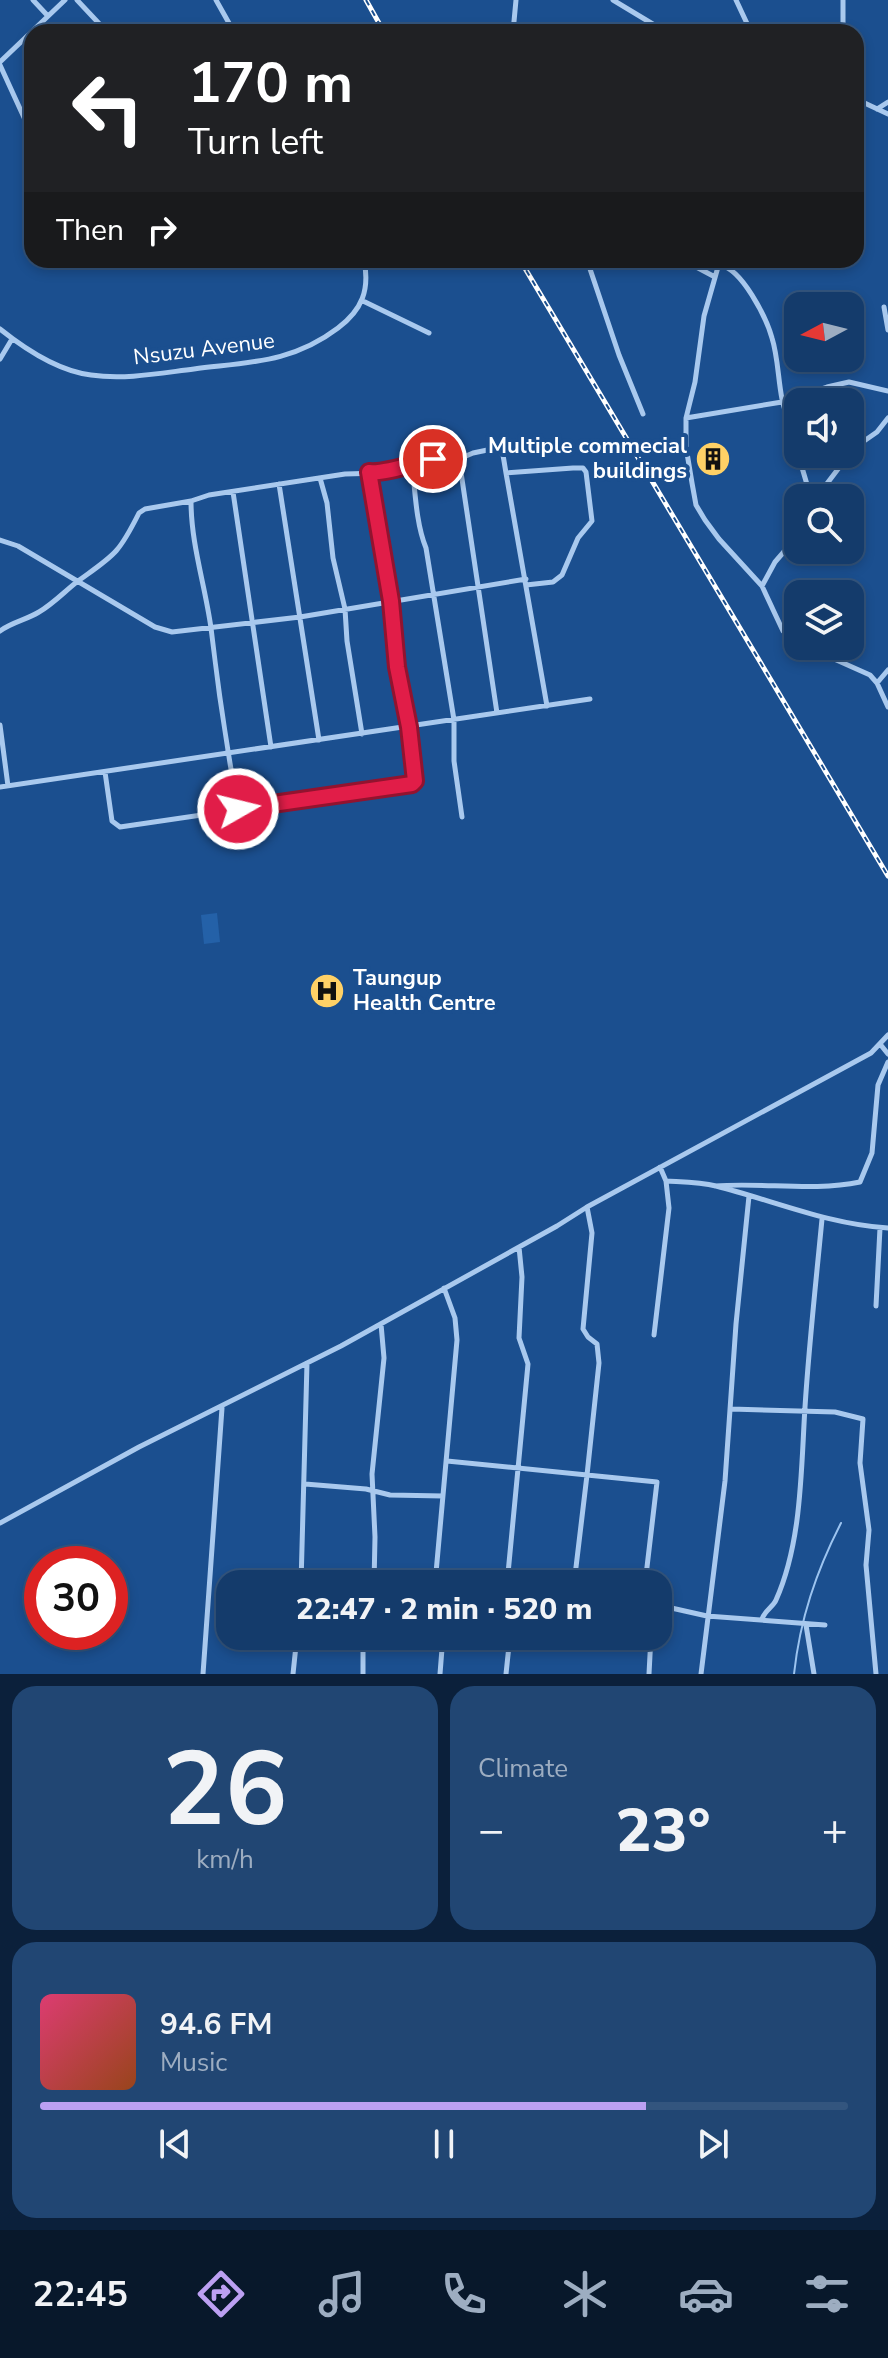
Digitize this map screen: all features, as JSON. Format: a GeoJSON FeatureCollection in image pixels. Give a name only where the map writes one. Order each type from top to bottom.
{"type":"FeatureCollection","features":[{"type":"Feature","properties":{"kind":"street"},"geometry":{"type":"LineString","coordinates":[[33,0],[47,15]]}},
{"type":"Feature","properties":{"kind":"street"},"geometry":{"type":"LineString","coordinates":[[38,24],[65,0]]}},
{"type":"Feature","properties":{"kind":"street"},"geometry":{"type":"LineString","coordinates":[[77,0],[100,24]]}},
{"type":"Feature","properties":{"kind":"street"},"geometry":{"type":"LineString","coordinates":[[216,0],[228,24]]}},
{"type":"Feature","properties":{"kind":"street"},"geometry":{"type":"LineString","coordinates":[[514,24],[516,0]]}},
{"type":"Feature","properties":{"kind":"street"},"geometry":{"type":"LineString","coordinates":[[613,0],[653,24]]}},
{"type":"Feature","properties":{"kind":"street"},"geometry":{"type":"LineString","coordinates":[[736,0],[747,24]]}},
{"type":"Feature","properties":{"kind":"street"},"geometry":{"type":"LineString","coordinates":[[843,0],[843,24]]}},
{"type":"Feature","properties":{"kind":"street"},"geometry":{"type":"LineString","coordinates":[[24,38],[0,63],[24,117]]}},
{"type":"Feature","properties":{"kind":"street"},"geometry":{"type":"LineString","coordinates":[[876,109],[888,102]]}},
{"type":"Feature","properties":{"kind":"street"},"geometry":{"type":"LineString","coordinates":[[864,103],[888,114]]}},
{"type":"Feature","properties":{"kind":"street"},"geometry":{"type":"LineString","coordinates":[[365,268],[366,290],[363,301],[429,333]]}},
{"type":"Feature","properties":{"kind":"street"},"geometry":{"type":"LineString","coordinates":[[590,268],[643,414]]}},
{"type":"Feature","properties":{"kind":"street"},"geometry":{"type":"LineString","coordinates":[[698,268],[715,277]]}},
{"type":"Feature","properties":{"kind":"street"},"geometry":{"type":"LineString","coordinates":[[718,268],[704,316],[695,382],[686,418],[686,447],[696,505],[719,539],[762,586],[784,632]]}},
{"type":"Feature","properties":{"kind":"street"},"geometry":{"type":"LineString","coordinates":[[729,268],[747,288],[766,322],[773,340],[784,408]]}},
{"type":"Feature","properties":{"kind":"street","name":"Nsuzu Avenue"},"geometry":{"type":"LineString","coordinates":[[0,329],[56,365],[91,375],[141,375],[258,361],[300,352],[354,315],[363,301]]}},
{"type":"Feature","properties":{"kind":"street"},"geometry":{"type":"LineString","coordinates":[[884,307],[888,330]]}},
{"type":"Feature","properties":{"kind":"street"},"geometry":{"type":"LineString","coordinates":[[0,359],[13,339]]}},
{"type":"Feature","properties":{"kind":"street"},"geometry":{"type":"LineString","coordinates":[[686,418],[782,402],[849,382],[888,391]]}},
{"type":"Feature","properties":{"kind":"street"},"geometry":{"type":"LineString","coordinates":[[825,484],[854,448],[877,432],[888,418]]}},
{"type":"Feature","properties":{"kind":"street"},"geometry":{"type":"LineString","coordinates":[[0,631],[12,622],[38,613],[117,553],[139,513],[145,509],[279,484],[381,473],[412,463],[459,459],[497,448],[503,455],[547,706]]}},
{"type":"Feature","properties":{"kind":"street"},"geometry":{"type":"LineString","coordinates":[[459,459],[497,713]]}},
{"type":"Feature","properties":{"kind":"street"},"geometry":{"type":"LineString","coordinates":[[412,463],[419,506],[419,530],[426,548],[454,720],[454,761],[462,817]]}},
{"type":"Feature","properties":{"kind":"street"},"geometry":{"type":"LineString","coordinates":[[0,540],[18,546],[79,581],[111,604],[164,631],[300,617],[480,586],[553,582],[562,575],[578,538],[593,517],[583,468],[506,473]]}},
{"type":"Feature","properties":{"kind":"street"},"geometry":{"type":"LineString","coordinates":[[105,772],[115,826],[412,784],[415,777],[409,727],[397,667],[391,601],[369,472]]}},
{"type":"Feature","properties":{"kind":"street"},"geometry":{"type":"LineString","coordinates":[[320,478],[345,609],[362,734]]}},
{"type":"Feature","properties":{"kind":"street"},"geometry":{"type":"LineString","coordinates":[[279,484],[319,740]]}},
{"type":"Feature","properties":{"kind":"street"},"geometry":{"type":"LineString","coordinates":[[233,492],[271,747]]}},
{"type":"Feature","properties":{"kind":"street"},"geometry":{"type":"LineString","coordinates":[[191,501],[191,523],[211,628],[238,809]]}},
{"type":"Feature","properties":{"kind":"street"},"geometry":{"type":"LineString","coordinates":[[762,586],[784,552]]}},
{"type":"Feature","properties":{"kind":"street"},"geometry":{"type":"LineString","coordinates":[[840,660],[857,667],[877,683],[888,707]]}},
{"type":"Feature","properties":{"kind":"street"},"geometry":{"type":"LineString","coordinates":[[877,683],[888,670]]}},
{"type":"Feature","properties":{"kind":"street"},"geometry":{"type":"LineString","coordinates":[[0,787],[590,699]]}},
{"type":"Feature","properties":{"kind":"street"},"geometry":{"type":"LineString","coordinates":[[0,725],[8,786]]}},
{"type":"Feature","properties":{"kind":"street"},"geometry":{"type":"LineString","coordinates":[[0,1523],[139,1447],[381,1324],[587,1207],[871,1053],[888,1035]]}},
{"type":"Feature","properties":{"kind":"street"},"geometry":{"type":"LineString","coordinates":[[880,1044],[888,1054]]}},
{"type":"Feature","properties":{"kind":"street"},"geometry":{"type":"LineString","coordinates":[[666,1181],[715,1186],[803,1187],[860,1182],[872,1153],[878,1085],[888,1062]]}},
{"type":"Feature","properties":{"kind":"street"},"geometry":{"type":"LineString","coordinates":[[654,1335],[669,1208],[666,1181],[660,1167]]}},
{"type":"Feature","properties":{"kind":"street"},"geometry":{"type":"LineString","coordinates":[[715,1186],[822,1219],[888,1228]]}},
{"type":"Feature","properties":{"kind":"street"},"geometry":{"type":"LineString","coordinates":[[701,1674],[725,1481],[749,1196]]}},
{"type":"Feature","properties":{"kind":"street"},"geometry":{"type":"LineString","coordinates":[[576,1570],[599,1363],[597,1344],[583,1329],[592,1233],[587,1207]]}},
{"type":"Feature","properties":{"kind":"street"},"geometry":{"type":"LineString","coordinates":[[762,1619],[775,1602],[792,1541],[804,1462],[805,1410],[822,1219]]}},
{"type":"Feature","properties":{"kind":"street"},"geometry":{"type":"LineString","coordinates":[[876,1306],[880,1228]]}},
{"type":"Feature","properties":{"kind":"street"},"geometry":{"type":"LineString","coordinates":[[508,1570],[528,1364],[519,1338],[522,1277],[519,1247]]}},
{"type":"Feature","properties":{"kind":"street"},"geometry":{"type":"LineString","coordinates":[[436,1570],[457,1340],[455,1318],[444,1288]]}},
{"type":"Feature","properties":{"kind":"street"},"geometry":{"type":"LineString","coordinates":[[374,1570],[373,1457],[384,1358],[381,1324]]}},
{"type":"Feature","properties":{"kind":"street"},"geometry":{"type":"LineString","coordinates":[[302,1570],[307,1363]]}},
{"type":"Feature","properties":{"kind":"street"},"geometry":{"type":"LineString","coordinates":[[203,1674],[222,1407]]}},
{"type":"Feature","properties":{"kind":"street"},"geometry":{"type":"LineString","coordinates":[[731,1409],[805,1410],[860,1417],[864,1422],[860,1463],[869,1530],[867,1580],[876,1674]]}},
{"type":"Feature","properties":{"kind":"street"},"geometry":{"type":"LineString","coordinates":[[447,1461],[657,1482],[647,1570]]}},
{"type":"Feature","properties":{"kind":"street"},"geometry":{"type":"LineString","coordinates":[[305,1484],[349,1487],[390,1495],[444,1496]]}},
{"type":"Feature","properties":{"kind":"street"},"geometry":{"type":"LineString","coordinates":[[672,1608],[707,1616],[825,1625]]}},
{"type":"Feature","properties":{"kind":"street"},"geometry":{"type":"LineString","coordinates":[[805,1625],[814,1674]]}},
{"type":"Feature","properties":{"kind":"street"},"geometry":{"type":"LineString","coordinates":[[293,1674],[296,1650]]}},
{"type":"Feature","properties":{"kind":"street"},"geometry":{"type":"LineString","coordinates":[[363,1650],[363,1674]]}},
{"type":"Feature","properties":{"kind":"street"},"geometry":{"type":"LineString","coordinates":[[440,1674],[442,1650]]}},
{"type":"Feature","properties":{"kind":"street"},"geometry":{"type":"LineString","coordinates":[[506,1674],[509,1650]]}},
{"type":"Feature","properties":{"kind":"street"},"geometry":{"type":"LineString","coordinates":[[649,1674],[650,1650]]}},
{"type":"Feature","properties":{"kind":"shaded area"},"geometry":{"type":"Polygon","coordinates":[[[217,913],[220,942],[204,944],[201,915],[217,913]]]}},
{"type":"Feature","properties":{"kind":"waterway"},"geometry":{"type":"LineString","coordinates":[[794,1674],[810,1596],[841,1523]]}},
{"type":"Feature","properties":{"kind":"railway"},"geometry":{"type":"LineString","coordinates":[[366,0],[380,24]]}},
{"type":"Feature","properties":{"kind":"railway"},"geometry":{"type":"LineString","coordinates":[[525,268],[888,876]]}},
{"type":"Feature","properties":{"kind":"place","name":"Multiple commecial buildings"},"geometry":{"type":"Point","coordinates":[713,459]}},
{"type":"Feature","properties":{"kind":"place","name":"Taungup Health Centre"},"geometry":{"type":"Point","coordinates":[327,991]}},
{"type":"Feature","properties":{"kind":"route"},"geometry":{"type":"LineString","coordinates":[[238,809],[412,784],[415,781],[409,727],[397,667],[391,601],[369,472],[381,473],[397,466],[433,459]]}}]}
